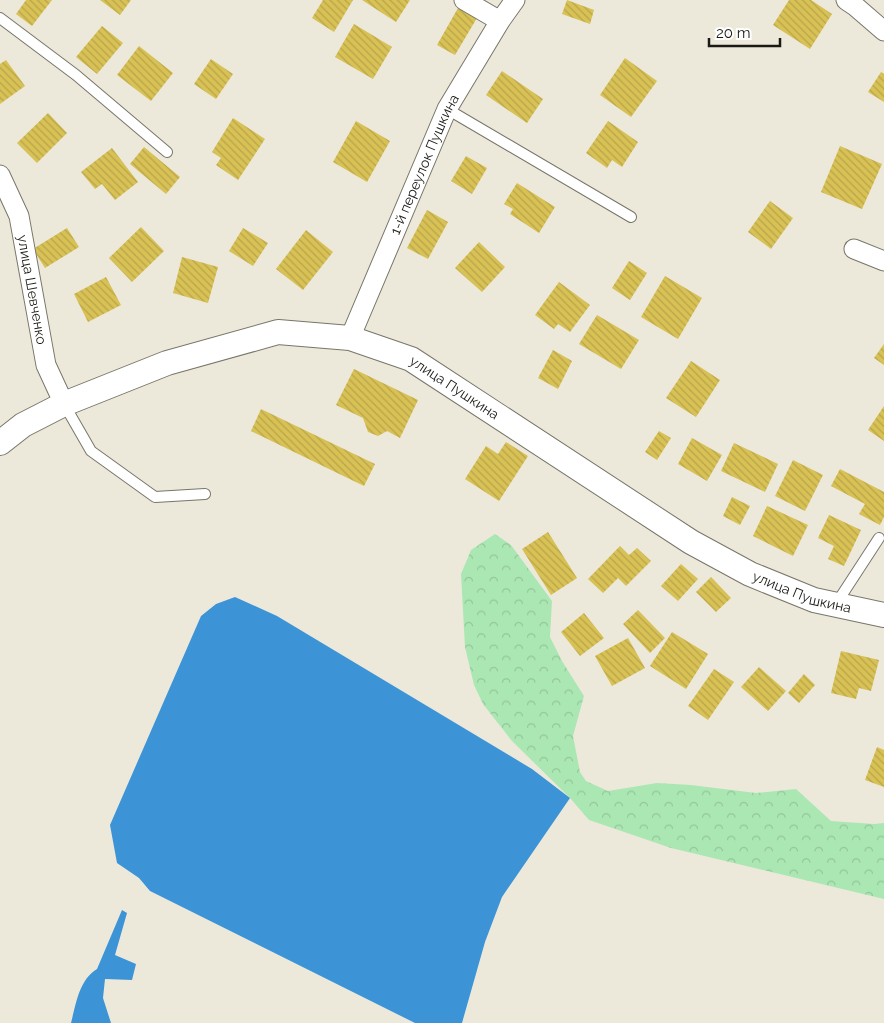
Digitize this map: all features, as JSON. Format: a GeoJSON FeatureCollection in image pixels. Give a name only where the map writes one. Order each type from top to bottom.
{"type":"FeatureCollection","features":[{"type":"Feature","properties":{"kind":"street"},"geometry":{"type":"LineString","coordinates":[[464,0],[500,21]]}},
{"type":"Feature","properties":{"kind":"street","name":"1-й переулок Пушкина"},"geometry":{"type":"LineString","coordinates":[[350,338],[447,109],[500,21],[515,0]]}},
{"type":"Feature","properties":{"kind":"street"},"geometry":{"type":"LineString","coordinates":[[846,0],[884,31]]}},
{"type":"Feature","properties":{"kind":"street","name":"улица Шевченко"},"geometry":{"type":"LineString","coordinates":[[0,175],[19,216],[46,365],[64,404]]}},
{"type":"Feature","properties":{"kind":"street"},"geometry":{"type":"LineString","coordinates":[[854,249],[884,261]]}},
{"type":"Feature","properties":{"kind":"street","name":"улица Пушкина"},"geometry":{"type":"LineString","coordinates":[[0,443],[23,425],[64,404],[167,363],[278,332],[350,338],[411,359],[691,542],[750,574],[814,600],[884,615]]}},
{"type":"Feature","properties":{"kind":"lane"},"geometry":{"type":"LineString","coordinates":[[0,18],[76,75],[167,152]]}},
{"type":"Feature","properties":{"kind":"lane"},"geometry":{"type":"LineString","coordinates":[[447,109],[630,217]]}},
{"type":"Feature","properties":{"kind":"lane"},"geometry":{"type":"LineString","coordinates":[[64,404],[91,451],[155,497],[205,494]]}},
{"type":"Feature","properties":{"kind":"lane"},"geometry":{"type":"LineString","coordinates":[[836,605],[879,538]]}},
{"type":"Feature","properties":{"kind":"green space"},"geometry":{"type":"Polygon","coordinates":[[[495,534],[511,545],[552,601],[550,637],[562,661],[584,696],[573,736],[580,772],[586,781],[608,791],[657,783],[756,793],[796,789],[831,821],[884,823],[884,899],[671,848],[589,820],[570,798],[512,741],[483,704],[474,685],[465,647],[461,574],[471,550],[495,534]]]}},
{"type":"Feature","properties":{"kind":"water"},"geometry":{"type":"Polygon","coordinates":[[[235,597],[277,616],[532,769],[570,798],[502,897],[485,942],[462,1023],[415,1023],[150,891],[139,878],[117,863],[110,825],[201,616],[216,604],[235,597]]]}},
{"type":"Feature","properties":{"kind":"water"},"geometry":{"type":"Polygon","coordinates":[[[122,910],[127,913],[115,955],[136,964],[132,980],[105,979],[103,998],[111,1023],[71,1023],[82,986],[86,979],[97,969],[122,910]]]}},
{"type":"Feature","properties":{"kind":"building"},"geometry":{"type":"Polygon","coordinates":[[[26,0],[52,0],[32,26],[16,14],[26,0]]]}},
{"type":"Feature","properties":{"kind":"building"},"geometry":{"type":"Polygon","coordinates":[[[100,0],[131,0],[120,15],[100,0]]]}},
{"type":"Feature","properties":{"kind":"building"},"geometry":{"type":"Polygon","coordinates":[[[323,0],[353,0],[334,32],[312,18],[323,0]]]}},
{"type":"Feature","properties":{"kind":"building"},"geometry":{"type":"Polygon","coordinates":[[[362,0],[410,0],[396,22],[362,0]]]}},
{"type":"Feature","properties":{"kind":"building"},"geometry":{"type":"Polygon","coordinates":[[[567,0],[594,10],[590,24],[562,14],[567,0]]]}},
{"type":"Feature","properties":{"kind":"building"},"geometry":{"type":"Polygon","coordinates":[[[789,0],[811,0],[832,14],[810,49],[773,25],[789,0]]]}},
{"type":"Feature","properties":{"kind":"building"},"geometry":{"type":"Polygon","coordinates":[[[458,8],[477,18],[455,55],[437,45],[458,8]]]}},
{"type":"Feature","properties":{"kind":"building"},"geometry":{"type":"Polygon","coordinates":[[[354,24],[392,47],[373,79],[335,57],[354,24]]]}},
{"type":"Feature","properties":{"kind":"building"},"geometry":{"type":"Polygon","coordinates":[[[102,26],[123,43],[97,74],[76,57],[102,26]]]}},
{"type":"Feature","properties":{"kind":"building"},"geometry":{"type":"Polygon","coordinates":[[[139,46],[173,73],[151,101],[117,75],[139,46]]]}},
{"type":"Feature","properties":{"kind":"building"},"geometry":{"type":"Polygon","coordinates":[[[625,58],[657,81],[631,117],[600,95],[625,58]]]}},
{"type":"Feature","properties":{"kind":"building"},"geometry":{"type":"Polygon","coordinates":[[[211,59],[233,74],[216,99],[194,84],[211,59]]]}},
{"type":"Feature","properties":{"kind":"building"},"geometry":{"type":"Polygon","coordinates":[[[6,60],[25,86],[0,104],[0,64],[6,60]]]}},
{"type":"Feature","properties":{"kind":"building"},"geometry":{"type":"Polygon","coordinates":[[[502,71],[543,99],[527,123],[486,95],[502,71]]]}},
{"type":"Feature","properties":{"kind":"building"},"geometry":{"type":"Polygon","coordinates":[[[881,72],[884,74],[884,102],[868,92],[881,72]]]}},
{"type":"Feature","properties":{"kind":"building"},"geometry":{"type":"Polygon","coordinates":[[[48,113],[67,133],[37,163],[17,143],[48,113]]]}},
{"type":"Feature","properties":{"kind":"building"},"geometry":{"type":"Polygon","coordinates":[[[233,118],[265,139],[238,180],[216,165],[221,158],[212,152],[233,118]]]}},
{"type":"Feature","properties":{"kind":"building"},"geometry":{"type":"Polygon","coordinates":[[[356,121],[390,141],[367,182],[333,162],[356,121]]]}},
{"type":"Feature","properties":{"kind":"building"},"geometry":{"type":"Polygon","coordinates":[[[608,121],[638,142],[622,167],[612,160],[607,168],[586,153],[608,121]]]}},
{"type":"Feature","properties":{"kind":"building"},"geometry":{"type":"Polygon","coordinates":[[[840,146],[882,164],[862,209],[821,192],[840,146]]]}},
{"type":"Feature","properties":{"kind":"building"},"geometry":{"type":"Polygon","coordinates":[[[144,147],[180,177],[166,194],[130,164],[144,147]]]}},
{"type":"Feature","properties":{"kind":"building"},"geometry":{"type":"Polygon","coordinates":[[[112,148],[138,182],[115,200],[102,184],[95,189],[81,172],[112,148]]]}},
{"type":"Feature","properties":{"kind":"building"},"geometry":{"type":"Polygon","coordinates":[[[466,156],[487,168],[472,194],[451,181],[466,156]]]}},
{"type":"Feature","properties":{"kind":"building"},"geometry":{"type":"Polygon","coordinates":[[[517,183],[555,207],[539,233],[510,214],[513,209],[504,204],[517,183]]]}},
{"type":"Feature","properties":{"kind":"building"},"geometry":{"type":"Polygon","coordinates":[[[770,201],[793,218],[771,249],[748,232],[770,201]]]}},
{"type":"Feature","properties":{"kind":"building"},"geometry":{"type":"Polygon","coordinates":[[[427,210],[448,222],[428,259],[407,248],[427,210]]]}},
{"type":"Feature","properties":{"kind":"building"},"geometry":{"type":"Polygon","coordinates":[[[141,227],[164,251],[132,282],[109,258],[141,227]]]}},
{"type":"Feature","properties":{"kind":"building"},"geometry":{"type":"Polygon","coordinates":[[[67,228],[79,247],[45,268],[33,249],[67,228]]]}},
{"type":"Feature","properties":{"kind":"building"},"geometry":{"type":"Polygon","coordinates":[[[243,228],[268,243],[253,266],[229,251],[243,228]]]}},
{"type":"Feature","properties":{"kind":"building"},"geometry":{"type":"Polygon","coordinates":[[[306,230],[333,252],[303,290],[276,269],[306,230]]]}},
{"type":"Feature","properties":{"kind":"building"},"geometry":{"type":"Polygon","coordinates":[[[479,242],[505,267],[482,292],[455,268],[479,242]]]}},
{"type":"Feature","properties":{"kind":"building"},"geometry":{"type":"Polygon","coordinates":[[[182,257],[218,267],[208,303],[173,293],[182,257]]]}},
{"type":"Feature","properties":{"kind":"building"},"geometry":{"type":"Polygon","coordinates":[[[629,261],[647,273],[630,300],[612,288],[629,261]]]}},
{"type":"Feature","properties":{"kind":"building"},"geometry":{"type":"Polygon","coordinates":[[[665,276],[702,298],[678,339],[641,317],[665,276]]]}},
{"type":"Feature","properties":{"kind":"building"},"geometry":{"type":"Polygon","coordinates":[[[106,277],[121,305],[88,322],[74,294],[106,277]]]}},
{"type":"Feature","properties":{"kind":"building"},"geometry":{"type":"Polygon","coordinates":[[[559,282],[590,305],[570,332],[558,324],[554,329],[535,315],[559,282]]]}},
{"type":"Feature","properties":{"kind":"building"},"geometry":{"type":"Polygon","coordinates":[[[597,315],[639,340],[621,369],[579,344],[597,315]]]}},
{"type":"Feature","properties":{"kind":"building"},"geometry":{"type":"Polygon","coordinates":[[[884,344],[884,365],[874,358],[884,344]]]}},
{"type":"Feature","properties":{"kind":"building"},"geometry":{"type":"Polygon","coordinates":[[[553,350],[572,361],[558,389],[538,378],[553,350]]]}},
{"type":"Feature","properties":{"kind":"building"},"geometry":{"type":"Polygon","coordinates":[[[691,361],[720,380],[696,417],[666,398],[691,361]]]}},
{"type":"Feature","properties":{"kind":"building"},"geometry":{"type":"Polygon","coordinates":[[[354,369],[418,400],[400,438],[387,431],[378,436],[368,432],[363,418],[336,405],[354,369]]]}},
{"type":"Feature","properties":{"kind":"building"},"geometry":{"type":"Polygon","coordinates":[[[884,406],[884,441],[868,430],[884,406]]]}},
{"type":"Feature","properties":{"kind":"building"},"geometry":{"type":"Polygon","coordinates":[[[261,409],[375,464],[364,486],[251,431],[261,409]]]}},
{"type":"Feature","properties":{"kind":"building"},"geometry":{"type":"Polygon","coordinates":[[[659,431],[671,438],[657,460],[645,452],[659,431]]]}},
{"type":"Feature","properties":{"kind":"building"},"geometry":{"type":"Polygon","coordinates":[[[692,438],[722,455],[707,481],[678,464],[692,438]]]}},
{"type":"Feature","properties":{"kind":"building"},"geometry":{"type":"Polygon","coordinates":[[[506,442],[528,456],[499,501],[465,479],[486,446],[498,454],[506,442]]]}},
{"type":"Feature","properties":{"kind":"building"},"geometry":{"type":"Polygon","coordinates":[[[734,443],[778,464],[765,492],[721,471],[734,443]]]}},
{"type":"Feature","properties":{"kind":"building"},"geometry":{"type":"Polygon","coordinates":[[[793,460],[823,475],[805,511],[775,496],[793,460]]]}},
{"type":"Feature","properties":{"kind":"building"},"geometry":{"type":"Polygon","coordinates":[[[840,469],[884,492],[884,517],[880,525],[859,514],[865,504],[831,486],[840,469]]]}},
{"type":"Feature","properties":{"kind":"building"},"geometry":{"type":"Polygon","coordinates":[[[732,497],[750,506],[740,525],[723,516],[732,497]]]}},
{"type":"Feature","properties":{"kind":"building"},"geometry":{"type":"Polygon","coordinates":[[[767,506],[808,525],[793,556],[753,536],[767,506]]]}},
{"type":"Feature","properties":{"kind":"building"},"geometry":{"type":"Polygon","coordinates":[[[829,515],[861,530],[844,566],[828,559],[834,546],[818,538],[829,515]]]}},
{"type":"Feature","properties":{"kind":"building"},"geometry":{"type":"Polygon","coordinates":[[[548,532],[577,578],[551,595],[522,549],[548,532]]]}},
{"type":"Feature","properties":{"kind":"building"},"geometry":{"type":"Polygon","coordinates":[[[620,546],[629,555],[637,548],[651,561],[626,586],[618,578],[603,593],[588,579],[620,546]]]}},
{"type":"Feature","properties":{"kind":"building"},"geometry":{"type":"Polygon","coordinates":[[[681,564],[698,579],[678,601],[661,586],[681,564]]]}},
{"type":"Feature","properties":{"kind":"building"},"geometry":{"type":"Polygon","coordinates":[[[711,577],[731,598],[716,612],[696,592],[711,577]]]}},
{"type":"Feature","properties":{"kind":"building"},"geometry":{"type":"Polygon","coordinates":[[[638,610],[665,638],[650,653],[623,624],[638,610]]]}},
{"type":"Feature","properties":{"kind":"building"},"geometry":{"type":"Polygon","coordinates":[[[584,613],[604,638],[580,656],[561,632],[584,613]]]}},
{"type":"Feature","properties":{"kind":"building"},"geometry":{"type":"Polygon","coordinates":[[[672,632],[708,654],[686,689],[650,666],[672,632]]]}},
{"type":"Feature","properties":{"kind":"building"},"geometry":{"type":"Polygon","coordinates":[[[628,638],[645,668],[612,686],[595,656],[628,638]]]}},
{"type":"Feature","properties":{"kind":"building"},"geometry":{"type":"Polygon","coordinates":[[[841,651],[879,660],[871,691],[859,688],[856,699],[831,693],[841,651]]]}},
{"type":"Feature","properties":{"kind":"building"},"geometry":{"type":"Polygon","coordinates":[[[759,667],[786,691],[768,711],[741,687],[759,667]]]}},
{"type":"Feature","properties":{"kind":"building"},"geometry":{"type":"Polygon","coordinates":[[[714,669],[734,682],[708,720],[688,706],[714,669]]]}},
{"type":"Feature","properties":{"kind":"building"},"geometry":{"type":"Polygon","coordinates":[[[804,674],[815,685],[799,703],[788,693],[804,674]]]}},
{"type":"Feature","properties":{"kind":"building"},"geometry":{"type":"Polygon","coordinates":[[[877,747],[884,750],[884,787],[865,780],[877,747]]]}}]}
